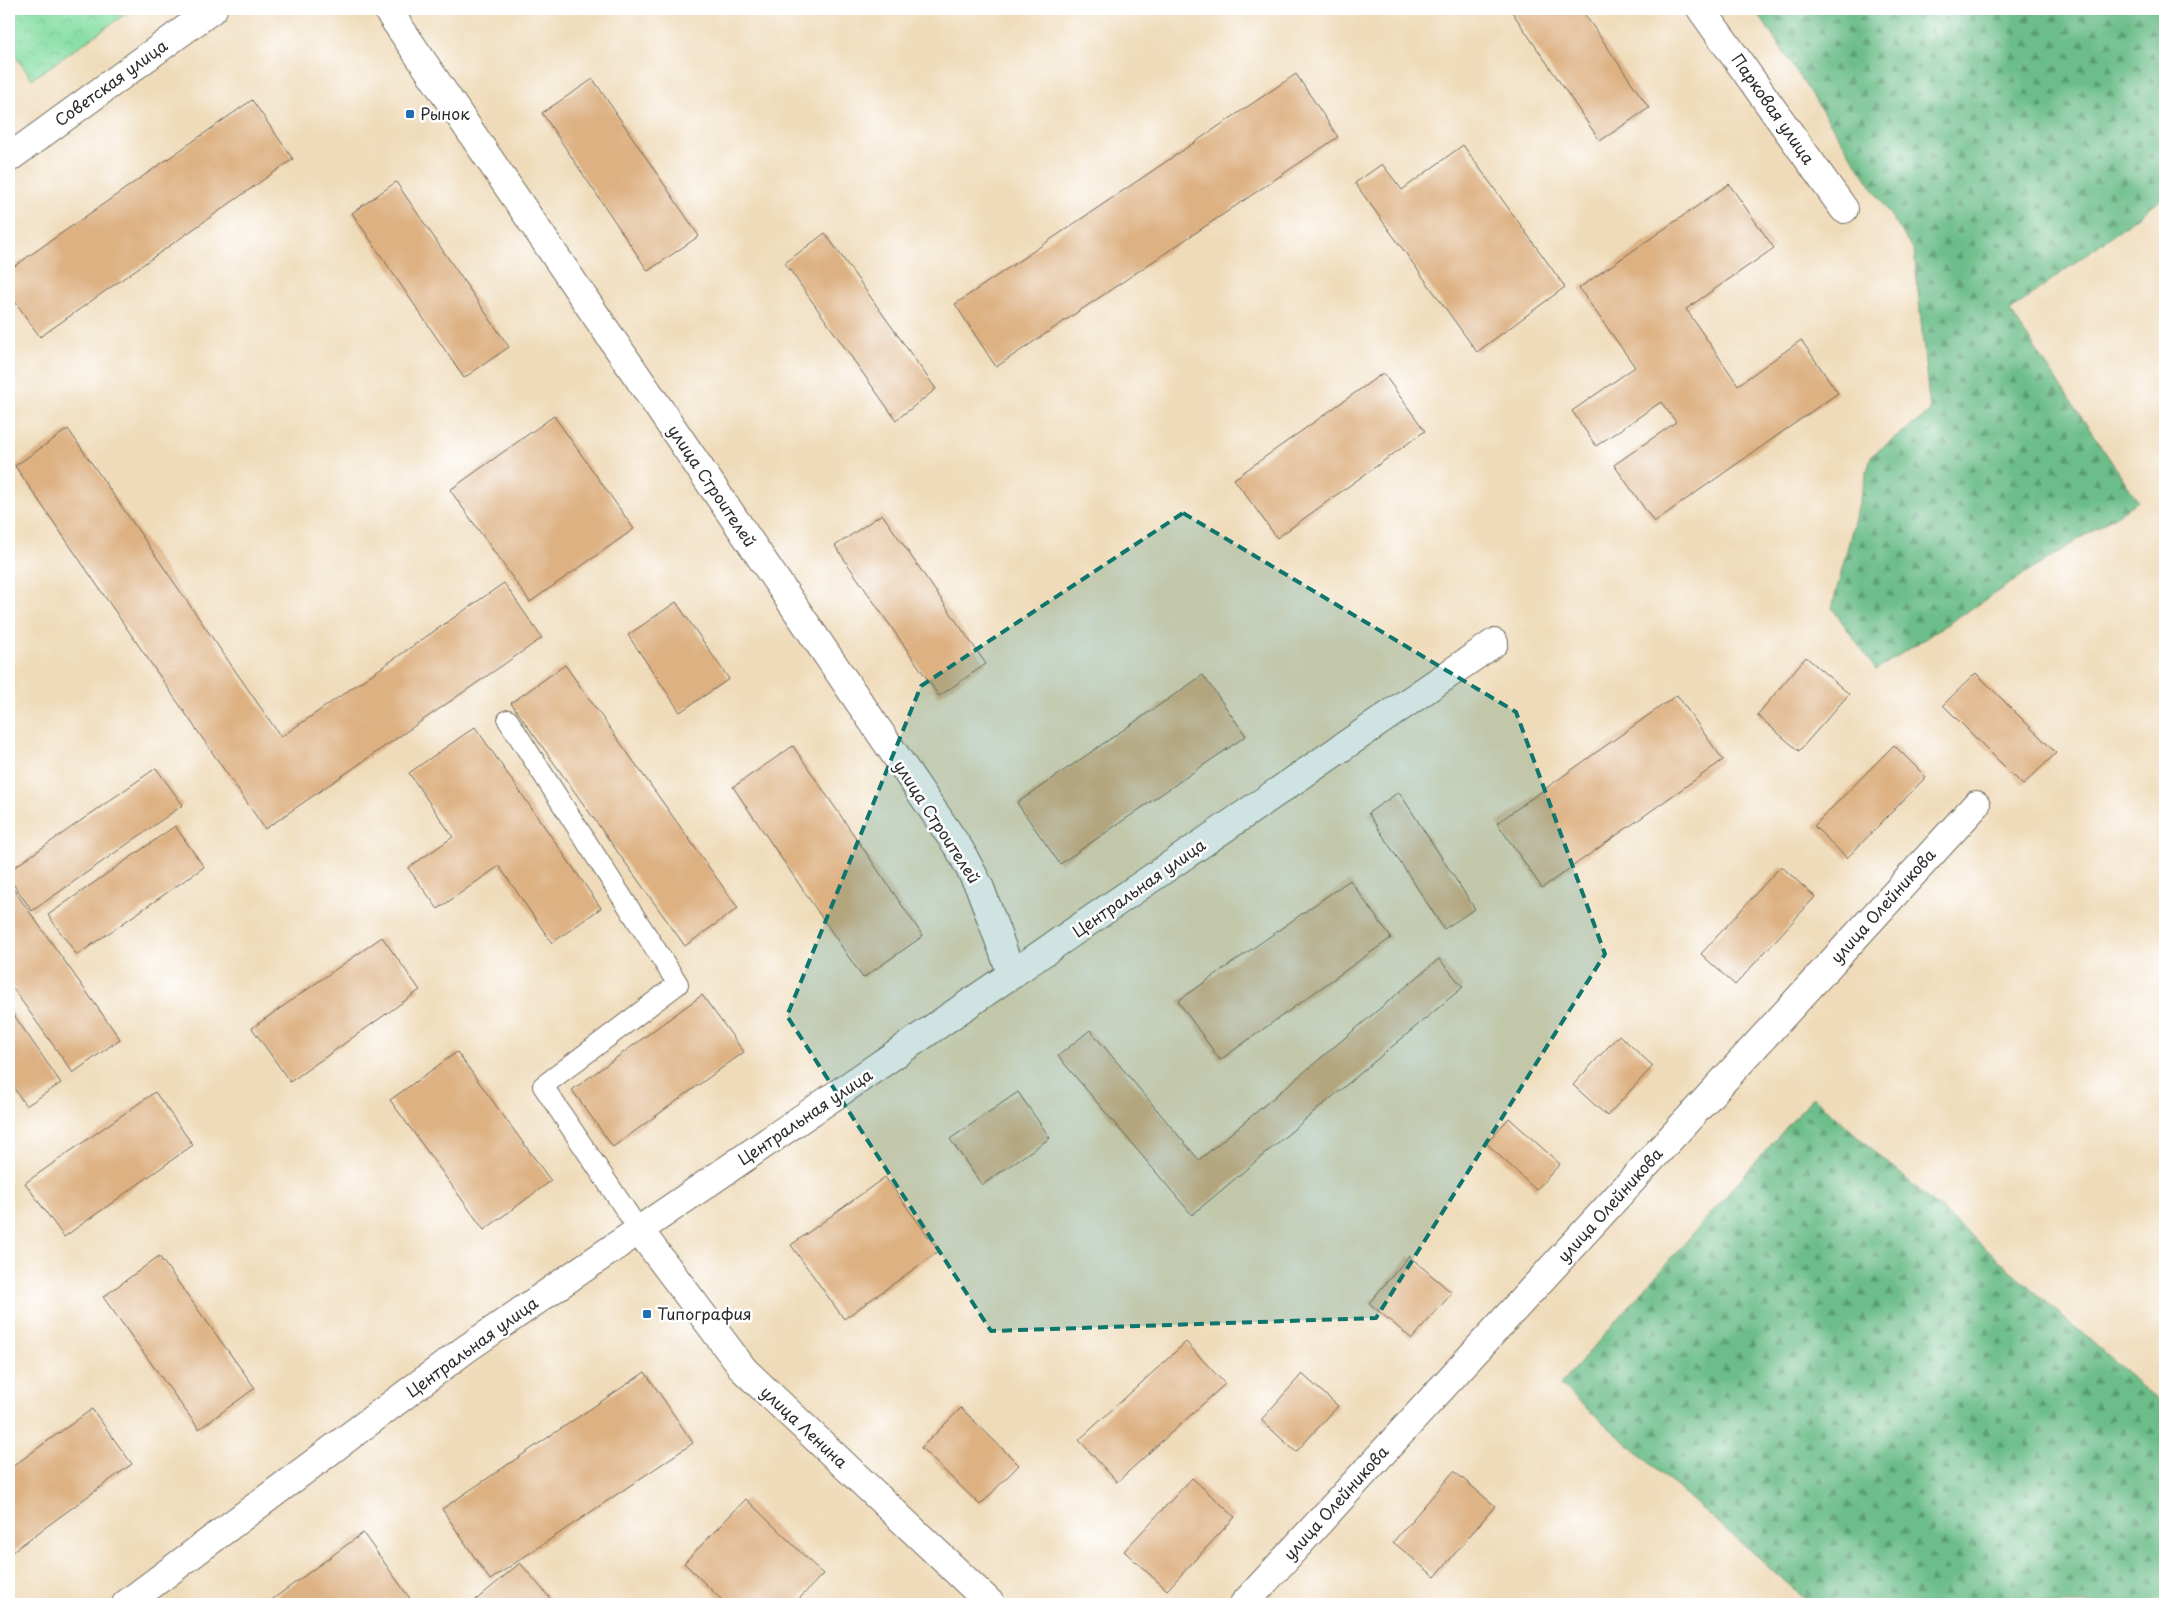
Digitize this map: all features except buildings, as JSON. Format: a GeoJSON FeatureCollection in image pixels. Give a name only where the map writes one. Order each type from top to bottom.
{"type":"FeatureCollection","features":[{"type":"Feature","properties":{"kind":"street","name":"Советская улица"},"geometry":{"type":"LineString","coordinates":[[9,158],[213,9]]}},
{"type":"Feature","properties":{"kind":"street","name":"улица Строителей"},"geometry":{"type":"LineString","coordinates":[[387,9],[960,850],[980,888],[1012,975]]}},
{"type":"Feature","properties":{"kind":"street","name":"Парковая улица"},"geometry":{"type":"LineString","coordinates":[[1702,9],[1844,209]]}},
{"type":"Feature","properties":{"kind":"street","name":"Центральная улица"},"geometry":{"type":"LineString","coordinates":[[126,1604],[466,1349],[1494,644]]}},
{"type":"Feature","properties":{"kind":"street","name":"улица Олейникова"},"geometry":{"type":"LineString","coordinates":[[1244,1604],[1976,805]]}},
{"type":"Feature","properties":{"kind":"street","name":"улица Ленина"},"geometry":{"type":"LineString","coordinates":[[639,1230],[744,1370],[992,1604]]}},
{"type":"Feature","properties":{"kind":"lane"},"geometry":{"type":"LineString","coordinates":[[508,720],[678,984],[543,1086],[639,1230]]}},
{"type":"Feature","properties":{"kind":"highlighted area"},"geometry":{"type":"Polygon","coordinates":[[[1183,513],[1516,712],[1605,954],[1376,1318],[991,1331],[787,1016],[921,686],[1183,513]]]}},
{"type":"Feature","properties":{"kind":"green space"},"geometry":{"type":"Polygon","coordinates":[[[9,9],[133,9],[32,79],[9,47],[9,9]]]}},
{"type":"Feature","properties":{"kind":"green space"},"geometry":{"type":"Polygon","coordinates":[[[1755,9],[2165,9],[2165,196],[2010,311],[2138,501],[1876,670],[1832,608],[1871,456],[1930,412],[1914,251],[1755,9]]]}},
{"type":"Feature","properties":{"kind":"green space"},"geometry":{"type":"Polygon","coordinates":[[[1813,1097],[2165,1406],[2165,1604],[1811,1604],[1560,1385],[1813,1097]]]}},
{"type":"Feature","properties":{"kind":"place","name":"Рынок"},"geometry":{"type":"Point","coordinates":[410,114]}},
{"type":"Feature","properties":{"kind":"place","name":"Типография"},"geometry":{"type":"Point","coordinates":[647,1314]}}]}
